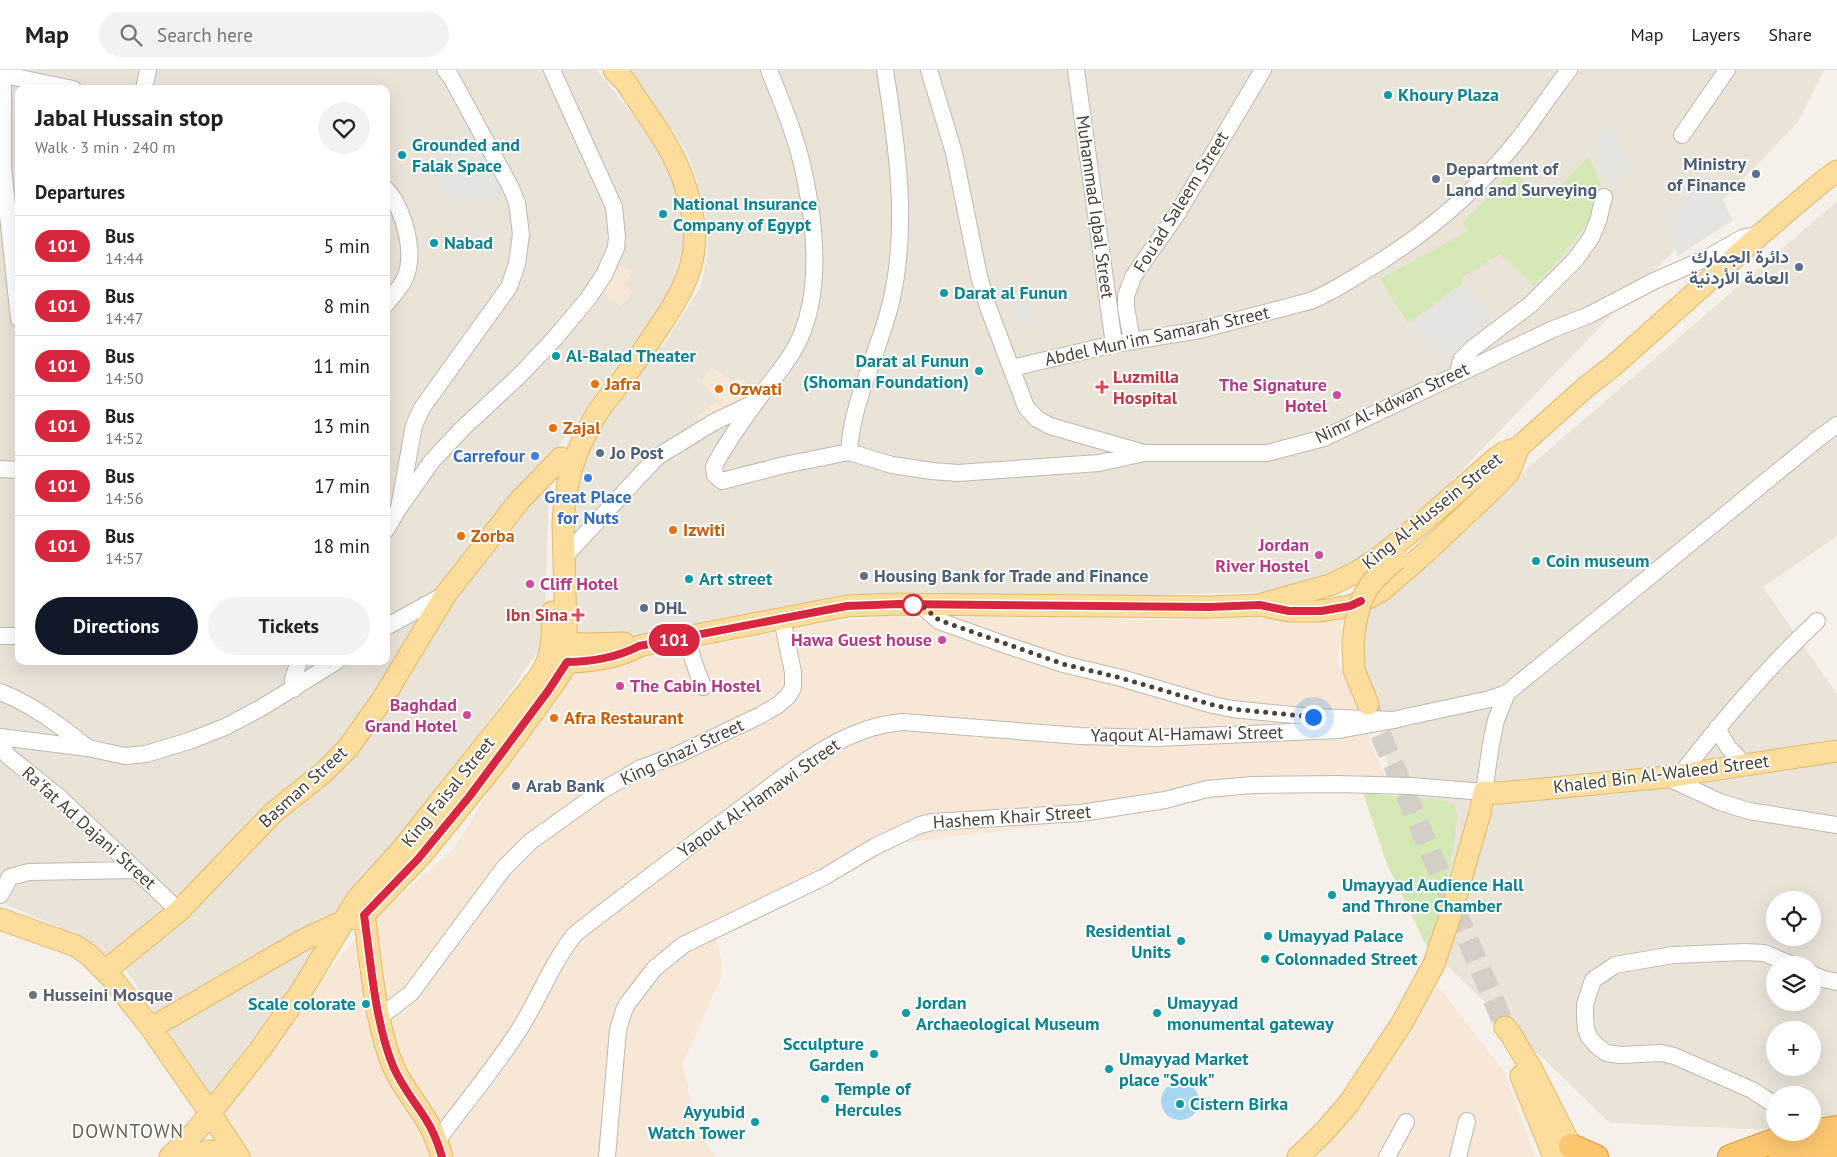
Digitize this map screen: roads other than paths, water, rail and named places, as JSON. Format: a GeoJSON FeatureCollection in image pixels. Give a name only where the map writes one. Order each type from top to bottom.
{"type":"FeatureCollection","features":[{"type":"Feature","properties":{"kind":"highway"},"geometry":{"type":"LineString","coordinates":[[1821,1131],[1837,1128]]}},
{"type":"Feature","properties":{"kind":"highway"},"geometry":{"type":"LineString","coordinates":[[1730,1157],[1774,1141]]}},
{"type":"Feature","properties":{"kind":"highway"},"geometry":{"type":"LineString","coordinates":[[1781,1157],[1837,1146]]}},
{"type":"Feature","properties":{"kind":"highway"},"geometry":{"type":"LineString","coordinates":[[1567,1153],[1596,1157]]}},
{"type":"Feature","properties":{"kind":"main road"},"geometry":{"type":"LineString","coordinates":[[559,653],[551,525],[555,482],[561,458],[572,440],[594,418],[632,367],[676,302],[690,270],[694,249],[693,218],[684,182],[668,148],[620,74]]}},
{"type":"Feature","properties":{"kind":"main road","name":"King Al-Hussein Street"},"geometry":{"type":"LineString","coordinates":[[1260,605],[1330,585],[1355,573],[1380,557],[1495,459],[1505,452],[1519,447],[1586,387],[1613,366],[1639,354],[1720,269],[1837,171]]}},
{"type":"Feature","properties":{"kind":"main road","name":"King Al-Hussein Street"},"geometry":{"type":"LineString","coordinates":[[1720,269],[1821,198],[1837,181]]}},
{"type":"Feature","properties":{"kind":"main road"},"geometry":{"type":"LineString","coordinates":[[559,653],[566,488],[574,458],[594,418]]}},
{"type":"Feature","properties":{"kind":"main road"},"geometry":{"type":"LineString","coordinates":[[1368,704],[1354,670],[1353,643],[1358,608],[1366,592],[1376,575],[1484,484],[1519,447]]}},
{"type":"Feature","properties":{"kind":"main road","name":"King Al-Hussein Street"},"geometry":{"type":"LineString","coordinates":[[559,653],[589,660],[624,653],[639,646],[688,638],[838,607],[921,605],[1210,607],[1260,605],[1295,611],[1321,611],[1350,606],[1381,591],[1425,553],[1509,472],[1519,447]]}},
{"type":"Feature","properties":{"kind":"main road","name":"Basman Street"},"geometry":{"type":"LineString","coordinates":[[104,971],[179,911],[273,813],[323,773],[348,748],[382,700],[446,594],[520,500],[561,458]]}},
{"type":"Feature","properties":{"kind":"main road"},"geometry":{"type":"LineString","coordinates":[[1330,585],[1339,607]]}},
{"type":"Feature","properties":{"kind":"main road","name":"King Faisal Street"},"geometry":{"type":"LineString","coordinates":[[170,1157],[196,1131],[259,1051],[355,917],[357,899],[403,848],[559,653]]}},
{"type":"Feature","properties":{"kind":"main road","name":"Khaled Bin Al-Waleed Street"},"geometry":{"type":"LineString","coordinates":[[1484,792],[1500,793],[1674,776],[1837,751]]}},
{"type":"Feature","properties":{"kind":"main road"},"geometry":{"type":"LineString","coordinates":[[1298,1157],[1319,1138],[1349,1103],[1402,1023],[1434,964],[1453,907],[1480,813],[1484,792]]}},
{"type":"Feature","properties":{"kind":"main road"},"geometry":{"type":"LineString","coordinates":[[151,1028],[303,940],[355,917],[393,1066],[426,1120],[440,1149]]}},
{"type":"Feature","properties":{"kind":"main road"},"geometry":{"type":"LineString","coordinates":[[0,919],[76,946],[89,955],[151,1028],[210,1112],[237,1155]]}},
{"type":"Feature","properties":{"kind":"main road"},"geometry":{"type":"LineString","coordinates":[[1506,1029],[1531,1068],[1567,1153]]}},
{"type":"Feature","properties":{"kind":"main road"},"geometry":{"type":"LineString","coordinates":[[187,1157],[209,1151],[237,1155]]}},
{"type":"Feature","properties":{"kind":"street"},"geometry":{"type":"LineString","coordinates":[[145,85],[148,70]]}},
{"type":"Feature","properties":{"kind":"street"},"geometry":{"type":"LineString","coordinates":[[398,508],[414,425],[422,408],[509,287],[520,253],[521,219],[511,188],[451,77],[445,70]]}},
{"type":"Feature","properties":{"kind":"street"},"geometry":{"type":"LineString","coordinates":[[390,523],[398,508],[432,461],[462,429],[519,376],[588,300],[604,275],[616,248],[617,237],[614,207],[552,70]]}},
{"type":"Feature","properties":{"kind":"street"},"geometry":{"type":"LineString","coordinates":[[564,557],[657,457],[714,422],[756,402],[783,368],[797,345],[805,325],[810,304],[814,262],[813,233],[805,177],[785,111],[769,70]]}},
{"type":"Feature","properties":{"kind":"street"},"geometry":{"type":"LineString","coordinates":[[849,452],[850,430],[862,387],[885,326],[892,299],[899,239],[899,163],[885,70]]}},
{"type":"Feature","properties":{"kind":"street"},"geometry":{"type":"LineString","coordinates":[[929,70],[954,153],[979,276],[988,307],[1026,407],[1036,419],[1050,426],[1144,453]]}},
{"type":"Feature","properties":{"kind":"street","name":"Muhammad Iqbal Street"},"geometry":{"type":"LineString","coordinates":[[1076,70],[1114,344]]}},
{"type":"Feature","properties":{"kind":"street","name":"Fou'ad Saleem Street"},"geometry":{"type":"LineString","coordinates":[[1132,341],[1126,308],[1126,296],[1133,277],[1177,214],[1263,70]]}},
{"type":"Feature","properties":{"kind":"street","name":"Abdel Mun'im Samarah Street"},"geometry":{"type":"LineString","coordinates":[[1012,368],[1114,344],[1200,330],[1310,302],[1324,296],[1396,254],[1437,222],[1474,188],[1517,140],[1569,70]]}},
{"type":"Feature","properties":{"kind":"street"},"geometry":{"type":"LineString","coordinates":[[1682,135],[1727,70]]}},
{"type":"Feature","properties":{"kind":"street"},"geometry":{"type":"LineString","coordinates":[[15,292],[10,259],[2,73],[55,85]]}},
{"type":"Feature","properties":{"kind":"street"},"geometry":{"type":"LineString","coordinates":[[390,194],[399,206],[410,260],[405,279],[390,299]]}},
{"type":"Feature","properties":{"kind":"street"},"geometry":{"type":"LineString","coordinates":[[1458,373],[1461,360],[1473,348],[1530,305],[1575,260],[1590,238],[1598,221],[1604,197]]}},
{"type":"Feature","properties":{"kind":"street","name":"Nimr Al-Adwan Street"},"geometry":{"type":"LineString","coordinates":[[756,402],[714,466],[716,478],[722,481],[784,465],[849,452],[892,465],[945,473],[1099,463],[1144,453],[1267,454],[1324,438],[1458,373],[1551,330],[1589,315],[1654,280],[1720,269]]}},
{"type":"Feature","properties":{"kind":"street"},"geometry":{"type":"LineString","coordinates":[[921,605],[939,620],[1063,664],[1121,678],[1213,705],[1311,724],[1394,720],[1490,700],[1507,693],[1837,425]]}},
{"type":"Feature","properties":{"kind":"street"},"geometry":{"type":"LineString","coordinates":[[0,469],[15,470]]}},
{"type":"Feature","properties":{"kind":"street"},"geometry":{"type":"LineString","coordinates":[[390,625],[446,594]]}},
{"type":"Feature","properties":{"kind":"street","name":"King Ghazi Street"},"geometry":{"type":"LineString","coordinates":[[380,1017],[411,993],[504,868],[530,842],[601,791],[633,773],[701,744],[759,716],[778,705],[788,696],[793,688],[793,672],[782,619]]}},
{"type":"Feature","properties":{"kind":"street"},"geometry":{"type":"LineString","coordinates":[[1817,621],[1767,672],[1674,776],[1720,802],[1749,811],[1837,825]]}},
{"type":"Feature","properties":{"kind":"street"},"geometry":{"type":"LineString","coordinates":[[0,636],[15,636]]}},
{"type":"Feature","properties":{"kind":"street"},"geometry":{"type":"LineString","coordinates":[[688,638],[693,660],[703,687]]}},
{"type":"Feature","properties":{"kind":"street"},"geometry":{"type":"LineString","coordinates":[[294,689],[293,679],[298,665]]}},
{"type":"Feature","properties":{"kind":"street"},"geometry":{"type":"LineString","coordinates":[[0,737],[88,748],[125,756],[146,754],[225,727],[294,689],[331,665]]}},
{"type":"Feature","properties":{"kind":"street"},"geometry":{"type":"LineString","coordinates":[[0,692],[11,696],[60,725],[88,748]]}},
{"type":"Feature","properties":{"kind":"street"},"geometry":{"type":"LineString","coordinates":[[1484,792],[1490,744],[1496,720],[1507,693]]}},
{"type":"Feature","properties":{"kind":"street","name":"Yaqout Al-Hamawi Street"},"geometry":{"type":"LineString","coordinates":[[440,1149],[520,1028],[556,960],[575,934],[760,794],[846,737],[883,724],[903,722],[1080,736],[1155,738],[1311,724]]}},
{"type":"Feature","properties":{"kind":"street"},"geometry":{"type":"LineString","coordinates":[[1717,728],[1728,747],[1744,764]]}},
{"type":"Feature","properties":{"kind":"street","name":"Ra'fat Ad Dajani Street"},"geometry":{"type":"LineString","coordinates":[[0,744],[8,756],[59,798],[179,911]]}},
{"type":"Feature","properties":{"kind":"street","name":"Hashem Khair Street"},"geometry":{"type":"LineString","coordinates":[[607,1157],[618,1030],[628,1003],[654,969],[683,946],[824,877],[874,847],[920,825],[932,822],[1081,813],[1165,800],[1207,789],[1254,786],[1337,784],[1420,786],[1484,792]]}},
{"type":"Feature","properties":{"kind":"street"},"geometry":{"type":"LineString","coordinates":[[0,895],[10,877],[29,872],[136,870]]}},
{"type":"Feature","properties":{"kind":"street"},"geometry":{"type":"LineString","coordinates":[[1766,1099],[1752,1090],[1674,1056],[1661,1053],[1620,1055],[1606,1053],[1596,1046],[1589,1037],[1586,1029],[1585,1004],[1593,980],[1615,965],[1625,962],[1673,955],[1745,952],[1764,953],[1771,956]]}},
{"type":"Feature","properties":{"kind":"street"},"geometry":{"type":"LineString","coordinates":[[1821,978],[1837,982]]}},
{"type":"Feature","properties":{"kind":"street"},"geometry":{"type":"LineString","coordinates":[[1458,1157],[1467,1121]]}},
{"type":"Feature","properties":{"kind":"street"},"geometry":{"type":"LineString","coordinates":[[1387,1157],[1406,1122]]}},
{"type":"Feature","properties":{"kind":"water","name":"Cistern Birka"},"geometry":{"type":"Polygon","coordinates":[[[1180,1082],[1194,1087],[1199,1101],[1194,1115],[1180,1120],[1166,1115],[1161,1101],[1166,1087],[1180,1082]]]}},
{"type":"Feature","properties":{"kind":"tunnel"},"geometry":{"type":"LineString","coordinates":[[1368,705],[1505,1027]]}},
{"type":"Feature","properties":{"kind":"place","name":"Khoury Plaza"},"geometry":{"type":"Point","coordinates":[1388,95]}},
{"type":"Feature","properties":{"kind":"place","name":"Grounded and Falak Space"},"geometry":{"type":"Point","coordinates":[402,155]}},
{"type":"Feature","properties":{"kind":"place","name":"Ministry of Finance"},"geometry":{"type":"Point","coordinates":[1756,174]}},
{"type":"Feature","properties":{"kind":"place","name":"Department of Land and Surveying"},"geometry":{"type":"Point","coordinates":[1436,179]}},
{"type":"Feature","properties":{"kind":"place","name":"National Insurance Company of Egypt"},"geometry":{"type":"Point","coordinates":[663,214]}},
{"type":"Feature","properties":{"kind":"place","name":"Nabad"},"geometry":{"type":"Point","coordinates":[434,243]}},
{"type":"Feature","properties":{"kind":"place","name":"دائرة الجمارك العامة الأردنية"},"geometry":{"type":"Point","coordinates":[1799,267]}},
{"type":"Feature","properties":{"kind":"place","name":"Darat al Funun"},"geometry":{"type":"Point","coordinates":[944,293]}},
{"type":"Feature","properties":{"kind":"place","name":"Al-Balad Theater"},"geometry":{"type":"Point","coordinates":[556,356]}},
{"type":"Feature","properties":{"kind":"place","name":"Darat al Funun (Shoman Foundation)"},"geometry":{"type":"Point","coordinates":[979,371]}},
{"type":"Feature","properties":{"kind":"place","name":"Jafra"},"geometry":{"type":"Point","coordinates":[595,384]}},
{"type":"Feature","properties":{"kind":"place","name":"Luzmilla Hospital"},"geometry":{"type":"Point","coordinates":[1102,387]}},
{"type":"Feature","properties":{"kind":"place","name":"Ozwati"},"geometry":{"type":"Point","coordinates":[719,389]}},
{"type":"Feature","properties":{"kind":"place","name":"The Signature Hotel"},"geometry":{"type":"Point","coordinates":[1337,395]}},
{"type":"Feature","properties":{"kind":"place","name":"Zajal"},"geometry":{"type":"Point","coordinates":[553,428]}},
{"type":"Feature","properties":{"kind":"place","name":"Jo Post"},"geometry":{"type":"Point","coordinates":[600,453]}},
{"type":"Feature","properties":{"kind":"place","name":"Carrefour"},"geometry":{"type":"Point","coordinates":[535,456]}},
{"type":"Feature","properties":{"kind":"place","name":"Great Place for Nuts"},"geometry":{"type":"Point","coordinates":[588,478]}},
{"type":"Feature","properties":{"kind":"place","name":"Izwiti"},"geometry":{"type":"Point","coordinates":[673,530]}},
{"type":"Feature","properties":{"kind":"place","name":"Zorba"},"geometry":{"type":"Point","coordinates":[461,536]}},
{"type":"Feature","properties":{"kind":"place","name":"Jordan River Hostel"},"geometry":{"type":"Point","coordinates":[1319,555]}},
{"type":"Feature","properties":{"kind":"place","name":"Coin museum"},"geometry":{"type":"Point","coordinates":[1536,561]}},
{"type":"Feature","properties":{"kind":"place","name":"Housing Bank for Trade and Finance"},"geometry":{"type":"Point","coordinates":[864,576]}},
{"type":"Feature","properties":{"kind":"place","name":"Art street"},"geometry":{"type":"Point","coordinates":[689,579]}},
{"type":"Feature","properties":{"kind":"place","name":"Cliff Hotel"},"geometry":{"type":"Point","coordinates":[530,584]}},
{"type":"Feature","properties":{"kind":"place","name":"DHL"},"geometry":{"type":"Point","coordinates":[644,608]}},
{"type":"Feature","properties":{"kind":"place","name":"Ibn Sina"},"geometry":{"type":"Point","coordinates":[578,615]}},
{"type":"Feature","properties":{"kind":"place","name":"Hawa Guest house"},"geometry":{"type":"Point","coordinates":[942,640]}},
{"type":"Feature","properties":{"kind":"place","name":"The Cabin Hostel"},"geometry":{"type":"Point","coordinates":[620,686]}},
{"type":"Feature","properties":{"kind":"place","name":"Baghdad Grand Hotel"},"geometry":{"type":"Point","coordinates":[467,715]}},
{"type":"Feature","properties":{"kind":"place","name":"Afra Restaurant"},"geometry":{"type":"Point","coordinates":[554,718]}},
{"type":"Feature","properties":{"kind":"place","name":"Arab Bank"},"geometry":{"type":"Point","coordinates":[516,786]}},
{"type":"Feature","properties":{"kind":"place","name":"Umayyad Audience Hall and Throne Chamber"},"geometry":{"type":"Point","coordinates":[1332,895]}},
{"type":"Feature","properties":{"kind":"place","name":"Umayyad Palace"},"geometry":{"type":"Point","coordinates":[1268,936]}},
{"type":"Feature","properties":{"kind":"place","name":"Residential Units"},"geometry":{"type":"Point","coordinates":[1181,941]}},
{"type":"Feature","properties":{"kind":"place","name":"Colonnaded Street"},"geometry":{"type":"Point","coordinates":[1265,959]}},
{"type":"Feature","properties":{"kind":"place","name":"Husseini Mosque"},"geometry":{"type":"Point","coordinates":[33,995]}},
{"type":"Feature","properties":{"kind":"place","name":"Scale colorate"},"geometry":{"type":"Point","coordinates":[366,1004]}},
{"type":"Feature","properties":{"kind":"place","name":"Jordan Archaeological Museum"},"geometry":{"type":"Point","coordinates":[906,1013]}},
{"type":"Feature","properties":{"kind":"place","name":"Umayyad monumental gateway"},"geometry":{"type":"Point","coordinates":[1157,1013]}},
{"type":"Feature","properties":{"kind":"place","name":"Scculpture Garden"},"geometry":{"type":"Point","coordinates":[874,1054]}},
{"type":"Feature","properties":{"kind":"place","name":"Umayyad Market place \"Souk\""},"geometry":{"type":"Point","coordinates":[1109,1069]}},
{"type":"Feature","properties":{"kind":"place","name":"Temple of Hercules"},"geometry":{"type":"Point","coordinates":[825,1099]}},
{"type":"Feature","properties":{"kind":"place","name":"Cistern Birka"},"geometry":{"type":"Point","coordinates":[1180,1104]}},
{"type":"Feature","properties":{"kind":"place","name":"Ayyubid Watch Tower"},"geometry":{"type":"Point","coordinates":[755,1122]}},
{"type":"Feature","properties":{"kind":"district","name":"DOWNTOWN"},"geometry":{"type":"Point","coordinates":[128,1131]}}]}
